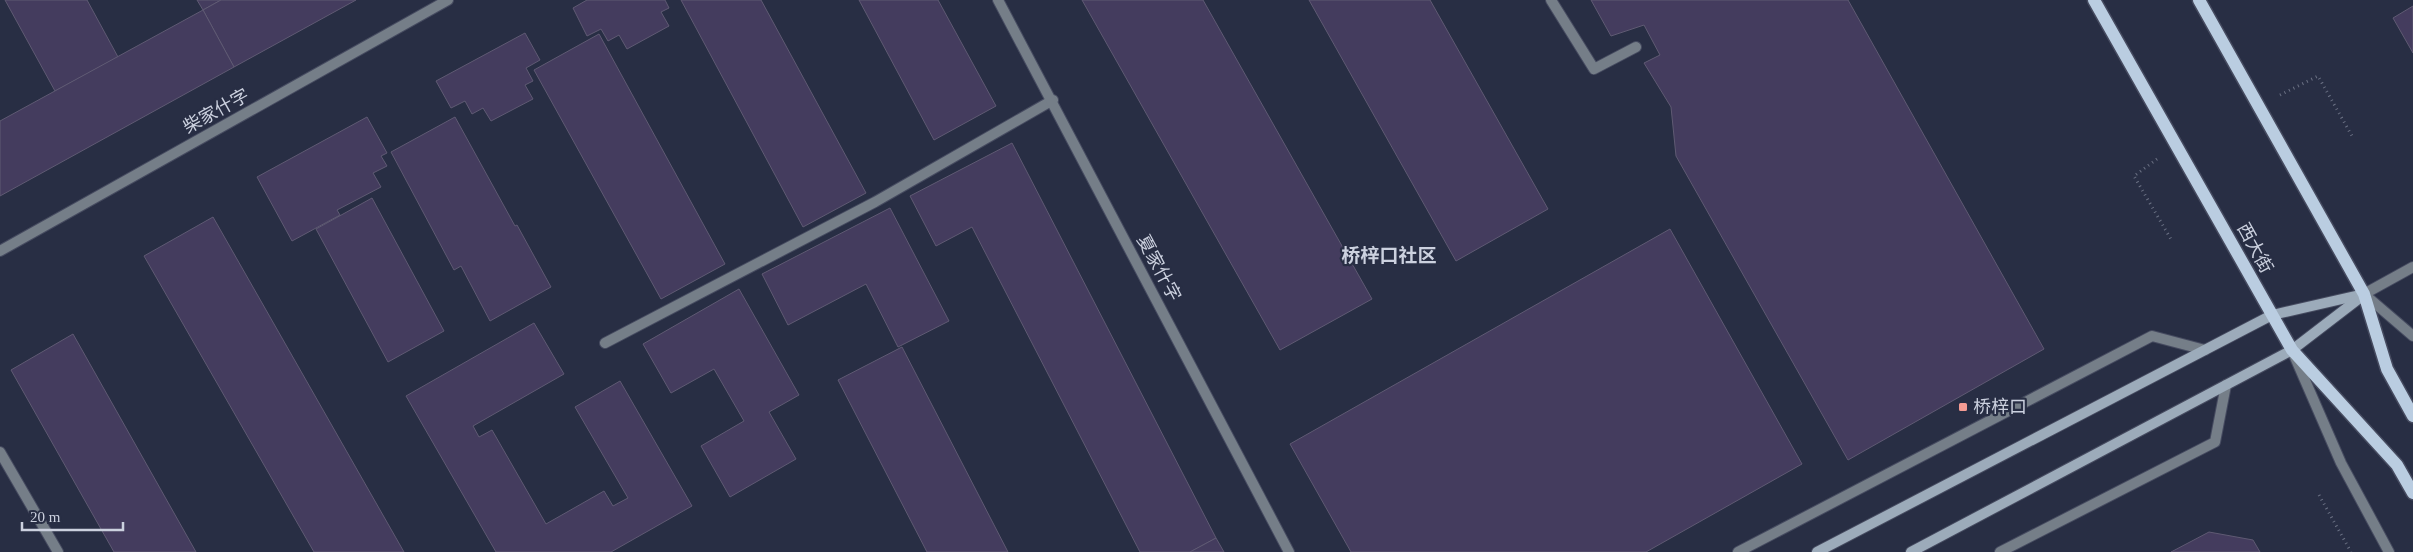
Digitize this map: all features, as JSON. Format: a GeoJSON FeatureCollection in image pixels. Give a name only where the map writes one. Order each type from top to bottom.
{"type":"FeatureCollection","features":[{"type":"Feature","properties":{"kind":"main road","name":"西大街"},"geometry":{"type":"LineString","coordinates":[[2094,0],[2292,350],[2397,465],[2413,493]]}},
{"type":"Feature","properties":{"kind":"main road"},"geometry":{"type":"LineString","coordinates":[[2199,0],[2257,107],[2364,294],[2387,369],[2413,416]]}},
{"type":"Feature","properties":{"kind":"main road"},"geometry":{"type":"LineString","coordinates":[[1818,552],[2272,315],[2364,294]]}},
{"type":"Feature","properties":{"kind":"main road"},"geometry":{"type":"LineString","coordinates":[[1910,552],[2292,350],[2364,294]]}},
{"type":"Feature","properties":{"kind":"street","name":"柴家什字"},"geometry":{"type":"LineString","coordinates":[[0,251],[448,0]]}},
{"type":"Feature","properties":{"kind":"street","name":"夏家什字"},"geometry":{"type":"LineString","coordinates":[[998,0],[1289,552]]}},
{"type":"Feature","properties":{"kind":"street"},"geometry":{"type":"LineString","coordinates":[[1551,0],[1594,70],[1636,47]]}},
{"type":"Feature","properties":{"kind":"street"},"geometry":{"type":"LineString","coordinates":[[606,344],[874,202],[1052,100]]}},
{"type":"Feature","properties":{"kind":"street"},"geometry":{"type":"LineString","coordinates":[[2413,267],[2364,294],[2413,336]]}},
{"type":"Feature","properties":{"kind":"street"},"geometry":{"type":"LineString","coordinates":[[1738,552],[2152,336],[2205,350]]}},
{"type":"Feature","properties":{"kind":"street"},"geometry":{"type":"LineString","coordinates":[[2292,350],[2341,463],[2390,552]]}},
{"type":"Feature","properties":{"kind":"street"},"geometry":{"type":"LineString","coordinates":[[2000,552],[2215,442],[2226,385]]}},
{"type":"Feature","properties":{"kind":"street"},"geometry":{"type":"LineString","coordinates":[[0,452],[58,552]]}},
{"type":"Feature","properties":{"kind":"path"},"geometry":{"type":"LineString","coordinates":[[2257,107],[2318,76],[2352,136]]}},
{"type":"Feature","properties":{"kind":"path"},"geometry":{"type":"LineString","coordinates":[[2134,176],[2172,241]]}},
{"type":"Feature","properties":{"kind":"path"},"geometry":{"type":"LineString","coordinates":[[2320,495],[2350,552]]}},
{"type":"Feature","properties":{"kind":"building"},"geometry":{"type":"Polygon","coordinates":[[[5,0],[87,0],[118,57],[55,91],[5,0]]]}},
{"type":"Feature","properties":{"kind":"building"},"geometry":{"type":"Polygon","coordinates":[[[197,0],[221,0],[203,10],[197,0]]]}},
{"type":"Feature","properties":{"kind":"building"},"geometry":{"type":"Polygon","coordinates":[[[221,0],[356,0],[234,67],[203,10],[221,0]]]}},
{"type":"Feature","properties":{"kind":"building"},"geometry":{"type":"Polygon","coordinates":[[[587,0],[665,0],[669,8],[661,12],[669,26],[627,49],[619,35],[608,41],[601,29],[587,36],[573,8],[587,0]]]}},
{"type":"Feature","properties":{"kind":"building"},"geometry":{"type":"Polygon","coordinates":[[[681,0],[761,0],[866,193],[803,227],[681,0]]]}},
{"type":"Feature","properties":{"kind":"building"},"geometry":{"type":"Polygon","coordinates":[[[859,0],[938,0],[996,106],[934,140],[859,0]]]}},
{"type":"Feature","properties":{"kind":"building"},"geometry":{"type":"Polygon","coordinates":[[[1082,0],[1203,0],[1372,299],[1280,350],[1082,0]]]}},
{"type":"Feature","properties":{"kind":"building"},"geometry":{"type":"Polygon","coordinates":[[[1309,0],[1430,0],[1548,209],[1456,261],[1309,0]]]}},
{"type":"Feature","properties":{"kind":"building"},"geometry":{"type":"Polygon","coordinates":[[[1591,0],[1848,0],[2044,349],[1848,460],[1676,156],[1671,107],[1644,63],[1660,55],[1644,25],[1611,36],[1591,0]]]}},
{"type":"Feature","properties":{"kind":"building"},"geometry":{"type":"Polygon","coordinates":[[[2413,6],[2413,53],[2393,18],[2413,6]]]}},
{"type":"Feature","properties":{"kind":"building"},"geometry":{"type":"Polygon","coordinates":[[[203,10],[234,67],[0,196],[0,121],[203,10]]]}},
{"type":"Feature","properties":{"kind":"building"},"geometry":{"type":"Polygon","coordinates":[[[525,33],[540,60],[526,68],[533,81],[525,85],[533,99],[491,121],[483,108],[472,114],[465,101],[451,108],[436,81],[525,33]]]}},
{"type":"Feature","properties":{"kind":"building"},"geometry":{"type":"Polygon","coordinates":[[[599,34],[725,264],[661,299],[534,70],[599,34]]]}},
{"type":"Feature","properties":{"kind":"building"},"geometry":{"type":"Polygon","coordinates":[[[367,117],[387,153],[381,156],[387,166],[373,173],[381,187],[337,210],[340,215],[292,241],[257,177],[367,117]]]}},
{"type":"Feature","properties":{"kind":"building"},"geometry":{"type":"Polygon","coordinates":[[[455,117],[551,287],[490,321],[461,266],[454,270],[391,152],[455,117]]]}},
{"type":"Feature","properties":{"kind":"building"},"geometry":{"type":"Polygon","coordinates":[[[1012,143],[1216,538],[1190,552],[1140,552],[972,227],[936,246],[910,196],[1012,143]]]}},
{"type":"Feature","properties":{"kind":"building"},"geometry":{"type":"Polygon","coordinates":[[[372,198],[444,331],[388,362],[316,229],[372,198]]]}},
{"type":"Feature","properties":{"kind":"building"},"geometry":{"type":"Polygon","coordinates":[[[890,208],[949,321],[898,347],[866,284],[788,325],[762,274],[890,208]]]}},
{"type":"Feature","properties":{"kind":"building"},"geometry":{"type":"Polygon","coordinates":[[[213,217],[404,552],[314,552],[144,256],[213,217]]]}},
{"type":"Feature","properties":{"kind":"building"},"geometry":{"type":"Polygon","coordinates":[[[1670,229],[1802,464],[1646,552],[1351,552],[1290,444],[1670,229]]]}},
{"type":"Feature","properties":{"kind":"building"},"geometry":{"type":"Polygon","coordinates":[[[739,289],[799,395],[769,412],[796,459],[730,497],[701,446],[744,421],[714,369],[671,393],[643,344],[739,289]]]}},
{"type":"Feature","properties":{"kind":"building"},"geometry":{"type":"Polygon","coordinates":[[[534,323],[564,374],[473,426],[479,437],[492,430],[546,524],[604,491],[613,506],[628,498],[575,407],[620,381],[692,506],[611,552],[496,552],[406,396],[534,323]]]}},
{"type":"Feature","properties":{"kind":"building"},"geometry":{"type":"Polygon","coordinates":[[[73,334],[196,552],[114,552],[11,370],[73,334]]]}},
{"type":"Feature","properties":{"kind":"building"},"geometry":{"type":"Polygon","coordinates":[[[902,347],[1008,552],[927,552],[838,380],[902,347]]]}},
{"type":"Feature","properties":{"kind":"building"},"geometry":{"type":"Polygon","coordinates":[[[2209,532],[2253,540],[2260,552],[2171,552],[2209,532]]]}},
{"type":"Feature","properties":{"kind":"building"},"geometry":{"type":"Polygon","coordinates":[[[1216,538],[1224,552],[1190,552],[1216,538]]]}},
{"type":"Feature","properties":{"kind":"place","name":"桥梓口"},"geometry":{"type":"Point","coordinates":[1963,407]}},
{"type":"Feature","properties":{"kind":"district","name":"桥梓口社区"},"geometry":{"type":"Point","coordinates":[1389,255]}}]}
